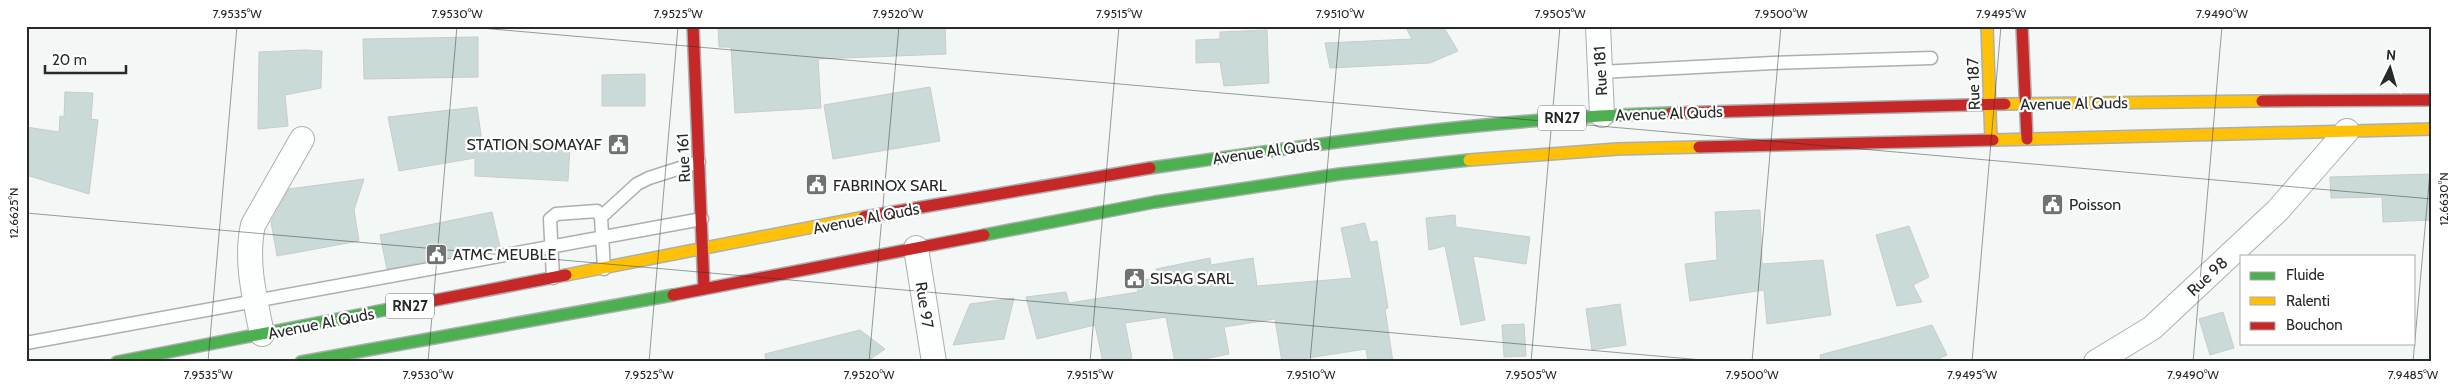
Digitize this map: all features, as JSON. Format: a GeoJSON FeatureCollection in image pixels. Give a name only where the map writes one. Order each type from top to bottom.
{"type":"FeatureCollection","features":[{"type":"Feature","properties":{"kind":"main road","name":"Rue 161"},"geometry":{"type":"LineString","coordinates":[[693,26],[704,289]]}},
{"type":"Feature","properties":{"kind":"main road","name":"Rue 187"},"geometry":{"type":"LineString","coordinates":[[1987,26],[1991,140]]}},
{"type":"Feature","properties":{"kind":"main road"},"geometry":{"type":"LineString","coordinates":[[2022,26],[2027,139]]}},
{"type":"Feature","properties":{"kind":"main road","name":"Avenue Al Quds"},"geometry":{"type":"LineString","coordinates":[[117,362],[892,212],[1149,168],[1334,141],[1486,124],[1602,115],[2025,103],[2432,100]]}},
{"type":"Feature","properties":{"kind":"main road","name":"Avenue Al Quds"},"geometry":{"type":"LineString","coordinates":[[301,362],[704,289],[1155,202],[1340,174],[1491,158],[1617,149],[2432,130]]}},
{"type":"Feature","properties":{"kind":"street","name":"Rue 181"},"geometry":{"type":"LineString","coordinates":[[1598,26],[1602,115]]}},
{"type":"Feature","properties":{"kind":"street","name":"Rue 98"},"geometry":{"type":"LineString","coordinates":[[2096,362],[2152,328],[2278,210],[2347,131]]}},
{"type":"Feature","properties":{"kind":"street"},"geometry":{"type":"LineString","coordinates":[[262,334],[255,301],[249,253],[253,225],[302,139]]}},
{"type":"Feature","properties":{"kind":"street","name":"Rue 97"},"geometry":{"type":"LineString","coordinates":[[916,248],[934,362]]}},
{"type":"Feature","properties":{"kind":"lane"},"geometry":{"type":"LineString","coordinates":[[1600,72],[1773,63],[1931,58]]}},
{"type":"Feature","properties":{"kind":"lane"},"geometry":{"type":"LineString","coordinates":[[601,217],[637,184],[649,178],[699,162]]}},
{"type":"Feature","properties":{"kind":"lane"},"geometry":{"type":"LineString","coordinates":[[553,278],[550,219],[556,214],[597,211],[601,217],[604,269]]}},
{"type":"Feature","properties":{"kind":"lane","name":"Avenue Al Quds"},"geometry":{"type":"LineString","coordinates":[[26,343],[702,219]]}},
{"type":"Feature","properties":{"kind":"building"},"geometry":{"type":"Polygon","coordinates":[[[718,26],[945,26],[946,54],[818,59],[821,108],[735,113],[731,47],[719,47],[718,26]]]}},
{"type":"Feature","properties":{"kind":"building"},"geometry":{"type":"Polygon","coordinates":[[[1405,26],[1443,26],[1458,51],[1430,63],[1330,68],[1325,43],[1412,39],[1405,26]]]}},
{"type":"Feature","properties":{"kind":"building"},"geometry":{"type":"Polygon","coordinates":[[[1267,30],[1269,83],[1224,86],[1220,62],[1196,63],[1196,40],[1220,39],[1220,32],[1267,30]]]}},
{"type":"Feature","properties":{"kind":"building"},"geometry":{"type":"Polygon","coordinates":[[[478,37],[478,77],[364,79],[363,39],[478,37]]]}},
{"type":"Feature","properties":{"kind":"building"},"geometry":{"type":"Polygon","coordinates":[[[322,51],[321,88],[285,95],[288,126],[258,129],[259,52],[322,51]]]}},
{"type":"Feature","properties":{"kind":"building"},"geometry":{"type":"Polygon","coordinates":[[[645,74],[645,106],[602,106],[602,75],[645,74]]]}},
{"type":"Feature","properties":{"kind":"building"},"geometry":{"type":"Polygon","coordinates":[[[930,87],[940,141],[833,159],[824,105],[930,87]]]}},
{"type":"Feature","properties":{"kind":"building"},"geometry":{"type":"Polygon","coordinates":[[[65,92],[93,93],[91,119],[98,120],[89,194],[26,175],[26,127],[59,132],[60,116],[64,117],[65,92]]]}},
{"type":"Feature","properties":{"kind":"building"},"geometry":{"type":"Polygon","coordinates":[[[477,107],[482,141],[570,146],[568,181],[475,176],[475,158],[399,171],[388,117],[477,107]]]}},
{"type":"Feature","properties":{"kind":"building"},"geometry":{"type":"Polygon","coordinates":[[[2432,174],[2432,220],[2383,222],[2382,197],[2331,198],[2330,177],[2432,174]]]}},
{"type":"Feature","properties":{"kind":"building"},"geometry":{"type":"Polygon","coordinates":[[[364,179],[354,210],[359,241],[277,256],[271,222],[289,189],[364,179]]]}},
{"type":"Feature","properties":{"kind":"building"},"geometry":{"type":"Polygon","coordinates":[[[1760,210],[1762,264],[1823,260],[1831,315],[1767,324],[1764,290],[1690,301],[1685,264],[1717,260],[1715,212],[1760,210]]]}},
{"type":"Feature","properties":{"kind":"building"},"geometry":{"type":"Polygon","coordinates":[[[492,212],[500,247],[387,269],[380,235],[492,212]]]}},
{"type":"Feature","properties":{"kind":"building"},"geometry":{"type":"Polygon","coordinates":[[[1455,215],[1456,227],[1530,237],[1526,264],[1473,256],[1485,320],[1461,325],[1445,246],[1429,250],[1426,218],[1455,215]]]}},
{"type":"Feature","properties":{"kind":"building"},"geometry":{"type":"Polygon","coordinates":[[[1365,223],[1370,242],[1377,241],[1388,308],[1385,309],[1393,362],[1368,362],[1366,349],[1282,362],[1275,319],[1224,327],[1229,354],[1189,362],[1175,362],[1166,317],[1125,323],[1132,358],[1114,362],[1103,362],[1095,325],[1037,339],[1026,297],[1066,292],[1069,303],[1138,292],[1136,281],[1158,278],[1156,269],[1210,258],[1211,265],[1253,258],[1257,286],[1352,278],[1341,228],[1365,223]]]}},
{"type":"Feature","properties":{"kind":"building"},"geometry":{"type":"Polygon","coordinates":[[[1909,226],[1929,277],[1913,285],[1922,302],[1897,306],[1876,235],[1909,226]]]}},
{"type":"Feature","properties":{"kind":"building"},"geometry":{"type":"Polygon","coordinates":[[[1014,298],[1004,339],[953,345],[970,304],[1014,298]]]}},
{"type":"Feature","properties":{"kind":"building"},"geometry":{"type":"Polygon","coordinates":[[[1620,304],[1626,345],[1592,350],[1586,309],[1620,304]]]}},
{"type":"Feature","properties":{"kind":"building"},"geometry":{"type":"Polygon","coordinates":[[[2223,312],[2234,348],[2210,355],[2199,319],[2223,312]]]}},
{"type":"Feature","properties":{"kind":"building"},"geometry":{"type":"Polygon","coordinates":[[[1524,324],[1526,356],[1504,357],[1502,325],[1524,324]]]}},
{"type":"Feature","properties":{"kind":"building"},"geometry":{"type":"Polygon","coordinates":[[[1932,325],[1947,355],[1932,362],[1821,362],[1820,355],[1932,325]]]}},
{"type":"Feature","properties":{"kind":"building"},"geometry":{"type":"Polygon","coordinates":[[[860,330],[885,349],[866,362],[766,362],[765,354],[860,330]]]}},
{"type":"Feature","properties":{"kind":"traffic: fast"},"geometry":{"type":"LineString","coordinates":[[1150,168],[1345,141],[1475,126],[1540,120],[1671,113]]}},
{"type":"Feature","properties":{"kind":"traffic: fast"},"geometry":{"type":"LineString","coordinates":[[984,235],[1155,202],[1340,174],[1469,160]]}},
{"type":"Feature","properties":{"kind":"traffic: fast"},"geometry":{"type":"LineString","coordinates":[[301,362],[673,295]]}},
{"type":"Feature","properties":{"kind":"traffic: fast"},"geometry":{"type":"LineString","coordinates":[[117,362],[410,305]]}},
{"type":"Feature","properties":{"kind":"traffic: slow"},"geometry":{"type":"LineString","coordinates":[[1987,26],[1991,140]]}},
{"type":"Feature","properties":{"kind":"traffic: slow"},"geometry":{"type":"LineString","coordinates":[[2005,104],[2262,101]]}},
{"type":"Feature","properties":{"kind":"traffic: slow"},"geometry":{"type":"LineString","coordinates":[[1993,140],[2432,129]]}},
{"type":"Feature","properties":{"kind":"traffic: slow"},"geometry":{"type":"LineString","coordinates":[[1469,160],[1617,149],[1699,147]]}},
{"type":"Feature","properties":{"kind":"traffic: slow"},"geometry":{"type":"LineString","coordinates":[[566,275],[864,217]]}},
{"type":"Feature","properties":{"kind":"traffic: jam"},"geometry":{"type":"LineString","coordinates":[[693,26],[704,289]]}},
{"type":"Feature","properties":{"kind":"traffic: jam"},"geometry":{"type":"LineString","coordinates":[[2022,26],[2027,139]]}},
{"type":"Feature","properties":{"kind":"traffic: jam"},"geometry":{"type":"LineString","coordinates":[[2262,101],[2432,100]]}},
{"type":"Feature","properties":{"kind":"traffic: jam"},"geometry":{"type":"LineString","coordinates":[[1671,113],[2005,104]]}},
{"type":"Feature","properties":{"kind":"traffic: jam"},"geometry":{"type":"LineString","coordinates":[[1699,147],[1993,140]]}},
{"type":"Feature","properties":{"kind":"traffic: jam"},"geometry":{"type":"LineString","coordinates":[[864,217],[1150,168]]}},
{"type":"Feature","properties":{"kind":"traffic: jam"},"geometry":{"type":"LineString","coordinates":[[673,295],[984,235]]}},
{"type":"Feature","properties":{"kind":"traffic: jam"},"geometry":{"type":"LineString","coordinates":[[410,305],[566,275]]}},
{"type":"Feature","properties":{"kind":"place","name":"STATION SOMAYAF"},"geometry":{"type":"Point","coordinates":[618,144]}},
{"type":"Feature","properties":{"kind":"place","name":"FABRINOX SARL"},"geometry":{"type":"Point","coordinates":[817,185]}},
{"type":"Feature","properties":{"kind":"place","name":"Poisson"},"geometry":{"type":"Point","coordinates":[2053,204]}},
{"type":"Feature","properties":{"kind":"place","name":"ATMC MEUBLE"},"geometry":{"type":"Point","coordinates":[437,254]}},
{"type":"Feature","properties":{"kind":"place","name":"SISAG SARL"},"geometry":{"type":"Point","coordinates":[1134,278]}}]}
